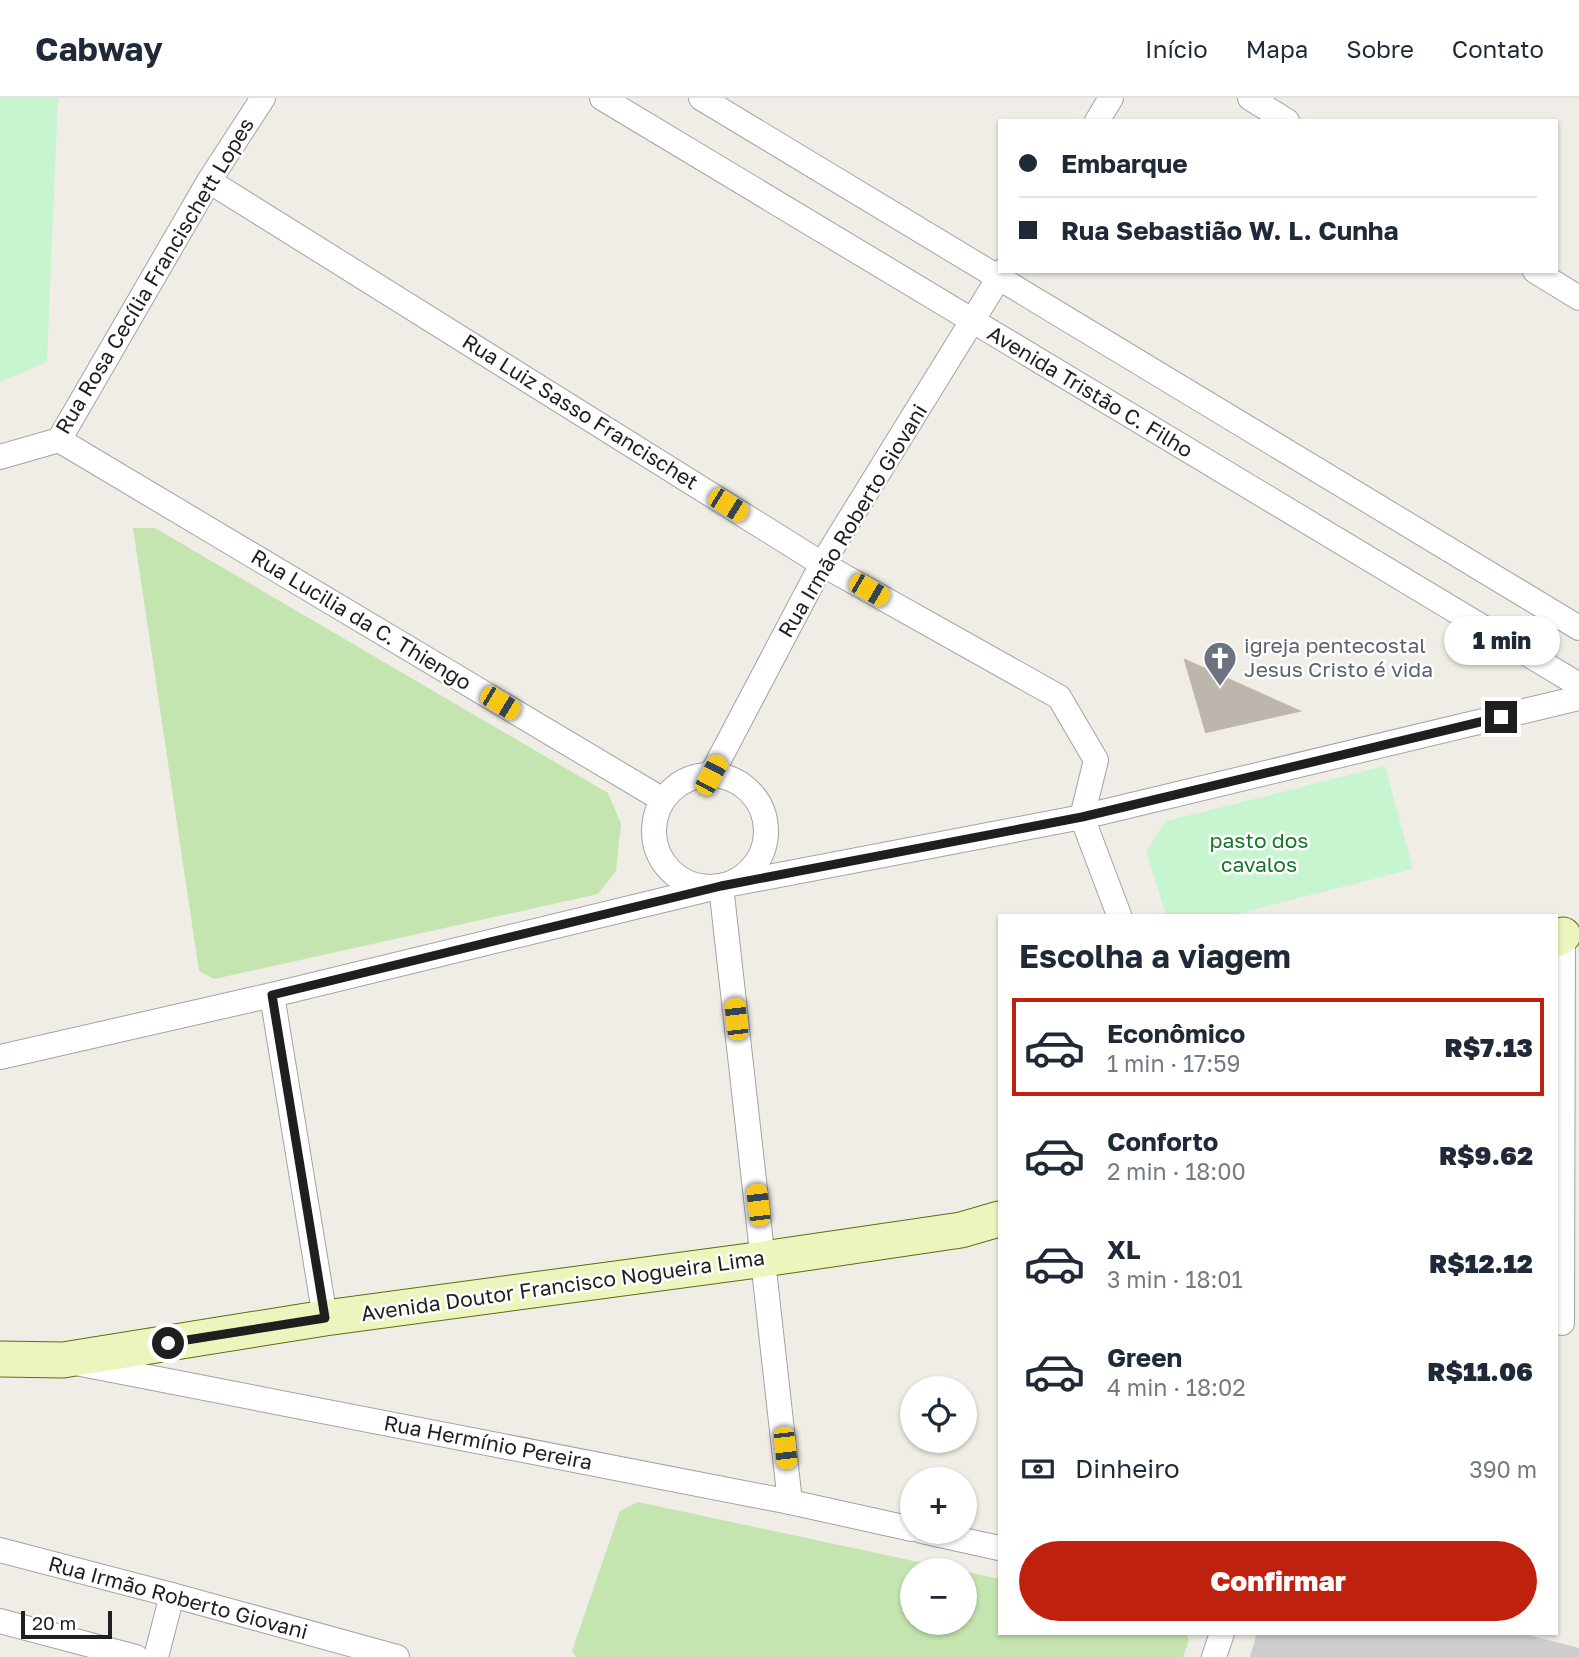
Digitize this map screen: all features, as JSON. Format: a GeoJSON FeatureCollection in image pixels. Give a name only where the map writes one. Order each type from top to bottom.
{"type":"FeatureCollection","features":[{"type":"Feature","properties":{"kind":"street","name":"Rua Rosa Cecília Francischett Lopes"},"geometry":{"type":"LineString","coordinates":[[0,457],[59,440],[209,181],[263,98]]}},
{"type":"Feature","properties":{"kind":"street"},"geometry":{"type":"LineString","coordinates":[[701,98],[998,272]]}},
{"type":"Feature","properties":{"kind":"street"},"geometry":{"type":"LineString","coordinates":[[1098,119],[1111,98]]}},
{"type":"Feature","properties":{"kind":"street"},"geometry":{"type":"LineString","coordinates":[[1250,98],[1284,119]]}},
{"type":"Feature","properties":{"kind":"street","name":"Avenida Tristão C. Filho"},"geometry":{"type":"LineString","coordinates":[[613,101],[972,321],[1579,685]]}},
{"type":"Feature","properties":{"kind":"street","name":"Rua Luiz Sasso Francischet"},"geometry":{"type":"LineString","coordinates":[[209,181],[822,564],[1059,697],[1096,760],[1082,817]]}},
{"type":"Feature","properties":{"kind":"street"},"geometry":{"type":"LineString","coordinates":[[1538,273],[1579,298]]}},
{"type":"Feature","properties":{"kind":"street"},"geometry":{"type":"LineString","coordinates":[[1001,274],[1579,628]]}},
{"type":"Feature","properties":{"kind":"street","name":"Rua Irmão Roberto Giovani"},"geometry":{"type":"LineString","coordinates":[[711,775],[822,564],[1001,274]]}},
{"type":"Feature","properties":{"kind":"street","name":"Rua Lucilia da C. Thiengo"},"geometry":{"type":"LineString","coordinates":[[59,440],[663,800]]}},
{"type":"Feature","properties":{"kind":"street"},"geometry":{"type":"LineString","coordinates":[[0,1057],[272,995],[721,886],[1082,817],[1579,698]]}},
{"type":"Feature","properties":{"kind":"street"},"geometry":{"type":"LineString","coordinates":[[711,775],[729,779],[744,787],[757,801],[764,817],[766,835],[762,853],[752,869],[738,880],[721,886],[702,887],[684,881],[669,870],[659,855],[653,836],[655,818],[663,800],[675,786],[692,778],[711,775]]}},
{"type":"Feature","properties":{"kind":"street"},"geometry":{"type":"LineString","coordinates":[[1082,817],[1119,914]]}},
{"type":"Feature","properties":{"kind":"street"},"geometry":{"type":"LineString","coordinates":[[721,886],[790,1502]]}},
{"type":"Feature","properties":{"kind":"street"},"geometry":{"type":"LineString","coordinates":[[1562,1323],[1569,931]]}},
{"type":"Feature","properties":{"kind":"street"},"geometry":{"type":"LineString","coordinates":[[272,995],[325,1318]]}},
{"type":"Feature","properties":{"kind":"street","name":"Avenida Doutor Francisco Nogueira Lima"},"geometry":{"type":"LineString","coordinates":[[0,1359],[63,1360],[325,1318],[961,1230],[998,1219]]}},
{"type":"Feature","properties":{"kind":"street","name":"Rua Hermínio Pereira"},"geometry":{"type":"LineString","coordinates":[[63,1360],[790,1502],[900,1526]]}},
{"type":"Feature","properties":{"kind":"street"},"geometry":{"type":"LineString","coordinates":[[977,1543],[998,1548]]}},
{"type":"Feature","properties":{"kind":"street","name":"Rua Irmão Roberto Giovani"},"geometry":{"type":"LineString","coordinates":[[0,1550],[397,1657]]}},
{"type":"Feature","properties":{"kind":"street"},"geometry":{"type":"LineString","coordinates":[[156,1657],[172,1595]]}},
{"type":"Feature","properties":{"kind":"street"},"geometry":{"type":"LineString","coordinates":[[0,1621],[136,1657]]}},
{"type":"Feature","properties":{"kind":"street"},"geometry":{"type":"LineString","coordinates":[[1214,1657],[1221,1635]]}},
{"type":"Feature","properties":{"kind":"shaded area"},"geometry":{"type":"Polygon","coordinates":[[[1256,1635],[1528,1635],[1579,1648],[1579,1657],[1250,1657],[1256,1635]]]}},
{"type":"Feature","properties":{"kind":"green space"},"geometry":{"type":"Polygon","coordinates":[[[0,98],[58,98],[47,362],[0,382],[0,98]]]}},
{"type":"Feature","properties":{"kind":"green space"},"geometry":{"type":"Polygon","coordinates":[[[133,528],[155,528],[608,793],[621,824],[616,871],[598,894],[214,979],[199,971],[133,528]]]}},
{"type":"Feature","properties":{"kind":"green space","name":"pasto dos cavalos"},"geometry":{"type":"Polygon","coordinates":[[[1385,766],[1413,869],[1236,914],[1166,914],[1146,851],[1166,821],[1385,766]]]}},
{"type":"Feature","properties":{"kind":"green space"},"geometry":{"type":"Polygon","coordinates":[[[638,1502],[900,1558],[900,1635],[977,1635],[977,1574],[998,1579],[998,1635],[1186,1635],[1189,1640],[1183,1657],[576,1657],[572,1651],[620,1511],[638,1502]]]}},
{"type":"Feature","properties":{"kind":"building","name":"igreja pentecostal Jesus Cristo é vida"},"geometry":{"type":"Polygon","coordinates":[[[1185,660],[1299,711],[1206,732],[1185,660]]]}},
{"type":"Feature","properties":{"kind":"place","name":"igreja pentecostal Jesus Cristo é vida"},"geometry":{"type":"Point","coordinates":[1220,688]}},
{"type":"Feature","properties":{"kind":"route"},"geometry":{"type":"LineString","coordinates":[[168,1343],[325,1318],[272,995],[721,886],[1082,817],[1501,717]]}}]}
